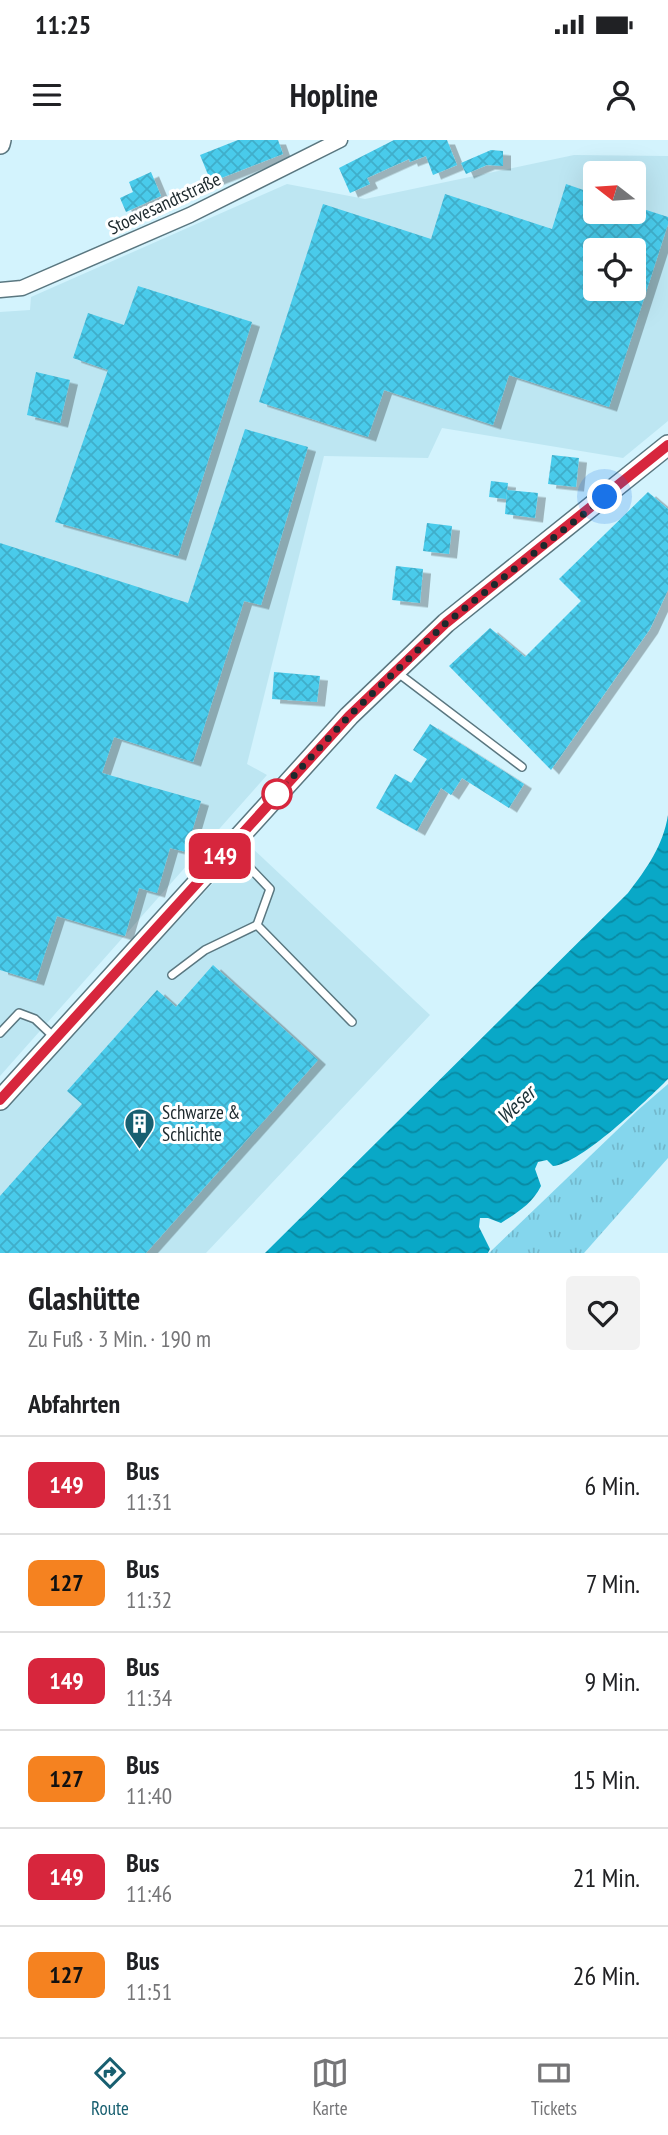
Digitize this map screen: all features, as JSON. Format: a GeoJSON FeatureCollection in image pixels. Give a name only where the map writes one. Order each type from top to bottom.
{"type":"FeatureCollection","features":[{"type":"Feature","properties":{"kind":"main road"},"geometry":{"type":"LineString","coordinates":[[0,1100],[349,716],[446,623],[668,445]]}},
{"type":"Feature","properties":{"kind":"street","name":"Stoevesandtstraße"},"geometry":{"type":"LineString","coordinates":[[0,290],[22,288],[190,215],[340,140]]}},
{"type":"Feature","properties":{"kind":"lane"},"geometry":{"type":"LineString","coordinates":[[395,671],[522,767]]}},
{"type":"Feature","properties":{"kind":"lane"},"geometry":{"type":"LineString","coordinates":[[172,975],[205,950],[257,925],[270,889],[230,846]]}},
{"type":"Feature","properties":{"kind":"lane"},"geometry":{"type":"LineString","coordinates":[[257,925],[352,1023]]}},
{"type":"Feature","properties":{"kind":"lane"},"geometry":{"type":"LineString","coordinates":[[0,1033],[19,1013],[35,1019],[55,1039]]}},
{"type":"Feature","properties":{"kind":"shaded area"},"geometry":{"type":"Polygon","coordinates":[[[574,155],[668,156],[668,421],[623,458],[442,428],[428,458],[324,456],[247,764],[267,775],[0,1076],[0,312],[30,310],[31,297],[287,184],[365,199],[574,155]]]}},
{"type":"Feature","properties":{"kind":"shaded area"},"geometry":{"type":"Polygon","coordinates":[[[249,845],[430,1015],[206,1253],[0,1253],[0,1110],[249,845]]]}},
{"type":"Feature","properties":{"kind":"green space"},"geometry":{"type":"Polygon","coordinates":[[[668,1084],[668,1158],[584,1253],[489,1253],[638,1110],[668,1084]]]}},
{"type":"Feature","properties":{"kind":"water","name":"Weser"},"geometry":{"type":"Polygon","coordinates":[[[668,815],[668,1079],[613,1130],[580,1155],[553,1166],[547,1160],[538,1162],[535,1169],[541,1186],[529,1203],[519,1211],[501,1223],[480,1218],[479,1227],[490,1249],[488,1253],[265,1253],[628,893],[658,847],[668,815]]]}},
{"type":"Feature","properties":{"kind":"building"},"geometry":{"type":"Polygon","coordinates":[[[238,140],[278,140],[283,154],[211,182],[200,155],[238,140]]]}},
{"type":"Feature","properties":{"kind":"building"},"geometry":{"type":"Polygon","coordinates":[[[394,140],[447,140],[457,165],[433,175],[426,156],[410,162],[409,159],[367,178],[370,184],[350,193],[339,168],[394,140]]]}},
{"type":"Feature","properties":{"kind":"building"},"geometry":{"type":"Polygon","coordinates":[[[491,150],[503,151],[503,166],[487,165],[466,174],[461,163],[491,150]]]}},
{"type":"Feature","properties":{"kind":"building"},"geometry":{"type":"Polygon","coordinates":[[[151,172],[161,196],[126,212],[120,198],[133,192],[129,182],[151,172]]]}},
{"type":"Feature","properties":{"kind":"building"},"geometry":{"type":"Polygon","coordinates":[[[566,184],[583,190],[583,224],[646,224],[646,210],[668,217],[646,292],[646,238],[583,238],[583,301],[643,301],[609,407],[509,375],[493,425],[384,390],[368,437],[259,402],[323,204],[431,239],[445,194],[552,229],[566,184]]]}},
{"type":"Feature","properties":{"kind":"building"},"geometry":{"type":"Polygon","coordinates":[[[138,286],[252,322],[178,556],[55,522],[108,370],[73,358],[88,313],[124,325],[138,286]]]}},
{"type":"Feature","properties":{"kind":"building"},"geometry":{"type":"Polygon","coordinates":[[[36,372],[70,380],[60,423],[27,415],[36,372]]]}},
{"type":"Feature","properties":{"kind":"building"},"geometry":{"type":"Polygon","coordinates":[[[245,429],[308,447],[261,605],[244,601],[193,762],[114,737],[102,773],[201,801],[186,852],[170,848],[157,893],[139,888],[125,936],[57,916],[36,981],[0,970],[0,543],[188,603],[245,429]]]}},
{"type":"Feature","properties":{"kind":"building"},"geometry":{"type":"Polygon","coordinates":[[[552,455],[579,458],[576,487],[548,484],[552,455]]]}},
{"type":"Feature","properties":{"kind":"building"},"geometry":{"type":"Polygon","coordinates":[[[491,481],[508,483],[506,499],[489,497],[491,481]]]}},
{"type":"Feature","properties":{"kind":"building"},"geometry":{"type":"Polygon","coordinates":[[[507,490],[538,493],[535,518],[505,514],[507,490]]]}},
{"type":"Feature","properties":{"kind":"building"},"geometry":{"type":"Polygon","coordinates":[[[648,492],[668,509],[668,590],[650,629],[551,770],[449,666],[490,628],[525,657],[581,601],[559,579],[648,492]]]}},
{"type":"Feature","properties":{"kind":"building"},"geometry":{"type":"Polygon","coordinates":[[[427,523],[452,526],[449,554],[423,551],[427,523]]]}},
{"type":"Feature","properties":{"kind":"building"},"geometry":{"type":"Polygon","coordinates":[[[396,566],[423,569],[420,603],[392,600],[396,566]]]}},
{"type":"Feature","properties":{"kind":"building"},"geometry":{"type":"Polygon","coordinates":[[[274,672],[320,676],[317,702],[272,699],[274,672]]]}},
{"type":"Feature","properties":{"kind":"building"},"geometry":{"type":"Polygon","coordinates":[[[430,724],[524,784],[509,808],[462,778],[451,795],[441,788],[417,831],[376,808],[395,774],[411,783],[427,759],[413,750],[430,724]]]}},
{"type":"Feature","properties":{"kind":"building","name":"Schwarze & Schlichte"},"geometry":{"type":"Polygon","coordinates":[[[213,965],[318,1060],[146,1253],[0,1253],[0,1196],[82,1104],[67,1091],[157,990],[176,1007],[213,965]]]}},
{"type":"Feature","properties":{"kind":"bus line","name":"149"},"geometry":{"type":"LineString","coordinates":[[0,1100],[349,716],[446,623],[668,445]]}},
{"type":"Feature","properties":{"kind":"place","name":"Schwarze & Schlichte"},"geometry":{"type":"Point","coordinates":[139,1150]}},
{"type":"Feature","properties":{"kind":"route"},"geometry":{"type":"LineString","coordinates":[[277,794],[349,716],[446,623],[605,497]]}}]}
